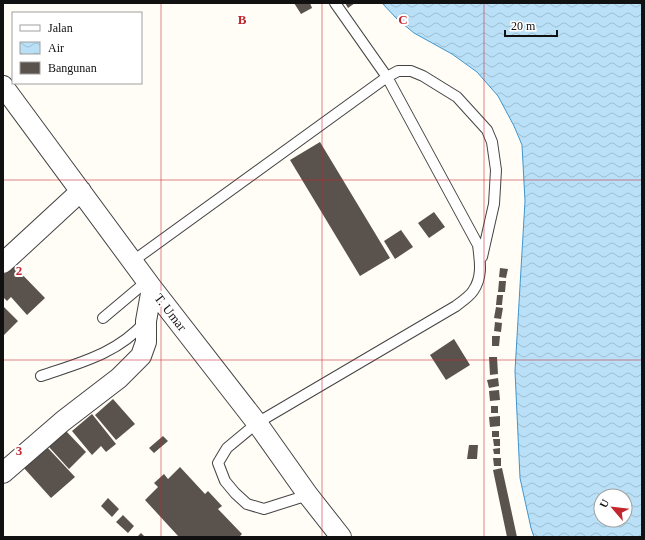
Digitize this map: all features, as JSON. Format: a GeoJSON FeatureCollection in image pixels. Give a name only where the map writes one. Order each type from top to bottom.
{"type":"FeatureCollection","features":[{"type":"Feature","properties":{"kind":"street","name":"T. Umar"},"geometry":{"type":"LineString","coordinates":[[3,86],[150,285],[257,423],[308,495],[341,537]]}},
{"type":"Feature","properties":{"kind":"street"},"geometry":{"type":"LineString","coordinates":[[3,263],[81,191]]}},
{"type":"Feature","properties":{"kind":"street"},"geometry":{"type":"LineString","coordinates":[[3,473],[63,421],[119,378],[141,356],[146,342],[146,321],[150,285]]}},
{"type":"Feature","properties":{"kind":"lane"},"geometry":{"type":"LineString","coordinates":[[334,3],[387,77],[478,245],[480,263]]}},
{"type":"Feature","properties":{"kind":"lane"},"geometry":{"type":"LineString","coordinates":[[133,261],[387,77],[398,71],[411,71],[424,76],[457,97],[488,130],[492,142],[496,170],[495,198],[480,263],[479,278],[472,292],[456,306],[257,423],[227,448],[218,463],[225,481],[235,494],[247,504],[264,509],[308,495]]}},
{"type":"Feature","properties":{"kind":"lane"},"geometry":{"type":"LineString","coordinates":[[103,318],[150,285]]}},
{"type":"Feature","properties":{"kind":"lane"},"geometry":{"type":"LineString","coordinates":[[41,376],[96,358],[136,333],[146,321]]}},
{"type":"Feature","properties":{"kind":"water"},"geometry":{"type":"Polygon","coordinates":[[[382,3],[642,3],[642,537],[534,537],[520,478],[515,371],[525,201],[522,145],[498,96],[477,72],[452,54],[414,33],[397,19],[382,3]]]}},
{"type":"Feature","properties":{"kind":"building"},"geometry":{"type":"Polygon","coordinates":[[[294,3],[310,3],[312,8],[301,14],[294,3]]]}},
{"type":"Feature","properties":{"kind":"building"},"geometry":{"type":"Polygon","coordinates":[[[345,3],[355,3],[348,8],[345,3]]]}},
{"type":"Feature","properties":{"kind":"building"},"geometry":{"type":"Polygon","coordinates":[[[320,142],[390,258],[360,276],[290,160],[320,142]]]}},
{"type":"Feature","properties":{"kind":"building"},"geometry":{"type":"Polygon","coordinates":[[[434,212],[445,227],[429,238],[418,223],[434,212]]]}},
{"type":"Feature","properties":{"kind":"building"},"geometry":{"type":"Polygon","coordinates":[[[401,230],[413,247],[395,259],[384,241],[401,230]]]}},
{"type":"Feature","properties":{"kind":"building"},"geometry":{"type":"Polygon","coordinates":[[[13,265],[45,298],[27,315],[11,297],[7,301],[3,297],[3,275],[13,265]]]}},
{"type":"Feature","properties":{"kind":"building"},"geometry":{"type":"Polygon","coordinates":[[[500,268],[508,269],[506,278],[499,277],[500,268]]]}},
{"type":"Feature","properties":{"kind":"building"},"geometry":{"type":"Polygon","coordinates":[[[499,281],[506,281],[505,292],[498,292],[499,281]]]}},
{"type":"Feature","properties":{"kind":"building"},"geometry":{"type":"Polygon","coordinates":[[[497,295],[503,295],[502,305],[496,305],[497,295]]]}},
{"type":"Feature","properties":{"kind":"building"},"geometry":{"type":"Polygon","coordinates":[[[3,306],[18,321],[3,336],[3,306]]]}},
{"type":"Feature","properties":{"kind":"building"},"geometry":{"type":"Polygon","coordinates":[[[496,307],[503,308],[501,319],[494,318],[496,307]]]}},
{"type":"Feature","properties":{"kind":"building"},"geometry":{"type":"Polygon","coordinates":[[[495,322],[502,323],[501,332],[494,331],[495,322]]]}},
{"type":"Feature","properties":{"kind":"building"},"geometry":{"type":"Polygon","coordinates":[[[492,336],[500,336],[499,346],[492,346],[492,336]]]}},
{"type":"Feature","properties":{"kind":"building"},"geometry":{"type":"Polygon","coordinates":[[[454,339],[470,365],[446,380],[430,355],[454,339]]]}},
{"type":"Feature","properties":{"kind":"building"},"geometry":{"type":"Polygon","coordinates":[[[489,357],[497,357],[498,374],[490,375],[489,357]]]}},
{"type":"Feature","properties":{"kind":"building"},"geometry":{"type":"Polygon","coordinates":[[[498,378],[499,386],[489,388],[487,380],[498,378]]]}},
{"type":"Feature","properties":{"kind":"building"},"geometry":{"type":"Polygon","coordinates":[[[499,390],[500,400],[490,401],[489,391],[499,390]]]}},
{"type":"Feature","properties":{"kind":"building"},"geometry":{"type":"Polygon","coordinates":[[[113,399],[135,424],[116,440],[95,415],[113,399]]]}},
{"type":"Feature","properties":{"kind":"building"},"geometry":{"type":"Polygon","coordinates":[[[491,406],[498,406],[498,413],[491,413],[491,406]]]}},
{"type":"Feature","properties":{"kind":"building"},"geometry":{"type":"Polygon","coordinates":[[[92,414],[116,444],[106,452],[101,446],[92,455],[72,431],[92,414]]]}},
{"type":"Feature","properties":{"kind":"building"},"geometry":{"type":"Polygon","coordinates":[[[500,416],[500,426],[490,427],[489,417],[500,416]]]}},
{"type":"Feature","properties":{"kind":"building"},"geometry":{"type":"Polygon","coordinates":[[[66,431],[86,452],[69,469],[49,447],[66,431]]]}},
{"type":"Feature","properties":{"kind":"building"},"geometry":{"type":"Polygon","coordinates":[[[492,431],[499,431],[499,437],[492,437],[492,431]]]}},
{"type":"Feature","properties":{"kind":"building"},"geometry":{"type":"Polygon","coordinates":[[[163,436],[168,441],[154,453],[149,448],[163,436]]]}},
{"type":"Feature","properties":{"kind":"building"},"geometry":{"type":"Polygon","coordinates":[[[493,439],[500,439],[500,446],[494,446],[493,439]]]}},
{"type":"Feature","properties":{"kind":"building"},"geometry":{"type":"Polygon","coordinates":[[[469,445],[478,445],[477,459],[467,459],[469,445]]]}},
{"type":"Feature","properties":{"kind":"building"},"geometry":{"type":"Polygon","coordinates":[[[46,446],[75,477],[51,498],[23,467],[46,446]]]}},
{"type":"Feature","properties":{"kind":"building"},"geometry":{"type":"Polygon","coordinates":[[[500,448],[500,454],[494,454],[493,449],[500,448]]]}},
{"type":"Feature","properties":{"kind":"building"},"geometry":{"type":"Polygon","coordinates":[[[493,458],[501,458],[501,466],[494,466],[493,458]]]}},
{"type":"Feature","properties":{"kind":"building"},"geometry":{"type":"Polygon","coordinates":[[[180,467],[205,494],[208,491],[222,506],[218,509],[242,534],[239,537],[179,537],[145,500],[158,487],[154,483],[164,474],[168,479],[180,467]]]}},
{"type":"Feature","properties":{"kind":"building"},"geometry":{"type":"Polygon","coordinates":[[[502,468],[517,537],[507,537],[493,470],[502,468]]]}},
{"type":"Feature","properties":{"kind":"building"},"geometry":{"type":"Polygon","coordinates":[[[108,498],[119,509],[112,517],[101,506],[108,498]]]}},
{"type":"Feature","properties":{"kind":"building"},"geometry":{"type":"Polygon","coordinates":[[[123,515],[134,526],[128,533],[116,522],[123,515]]]}},
{"type":"Feature","properties":{"kind":"building"},"geometry":{"type":"Polygon","coordinates":[[[141,533],[145,537],[137,537],[141,533]]]}}]}
